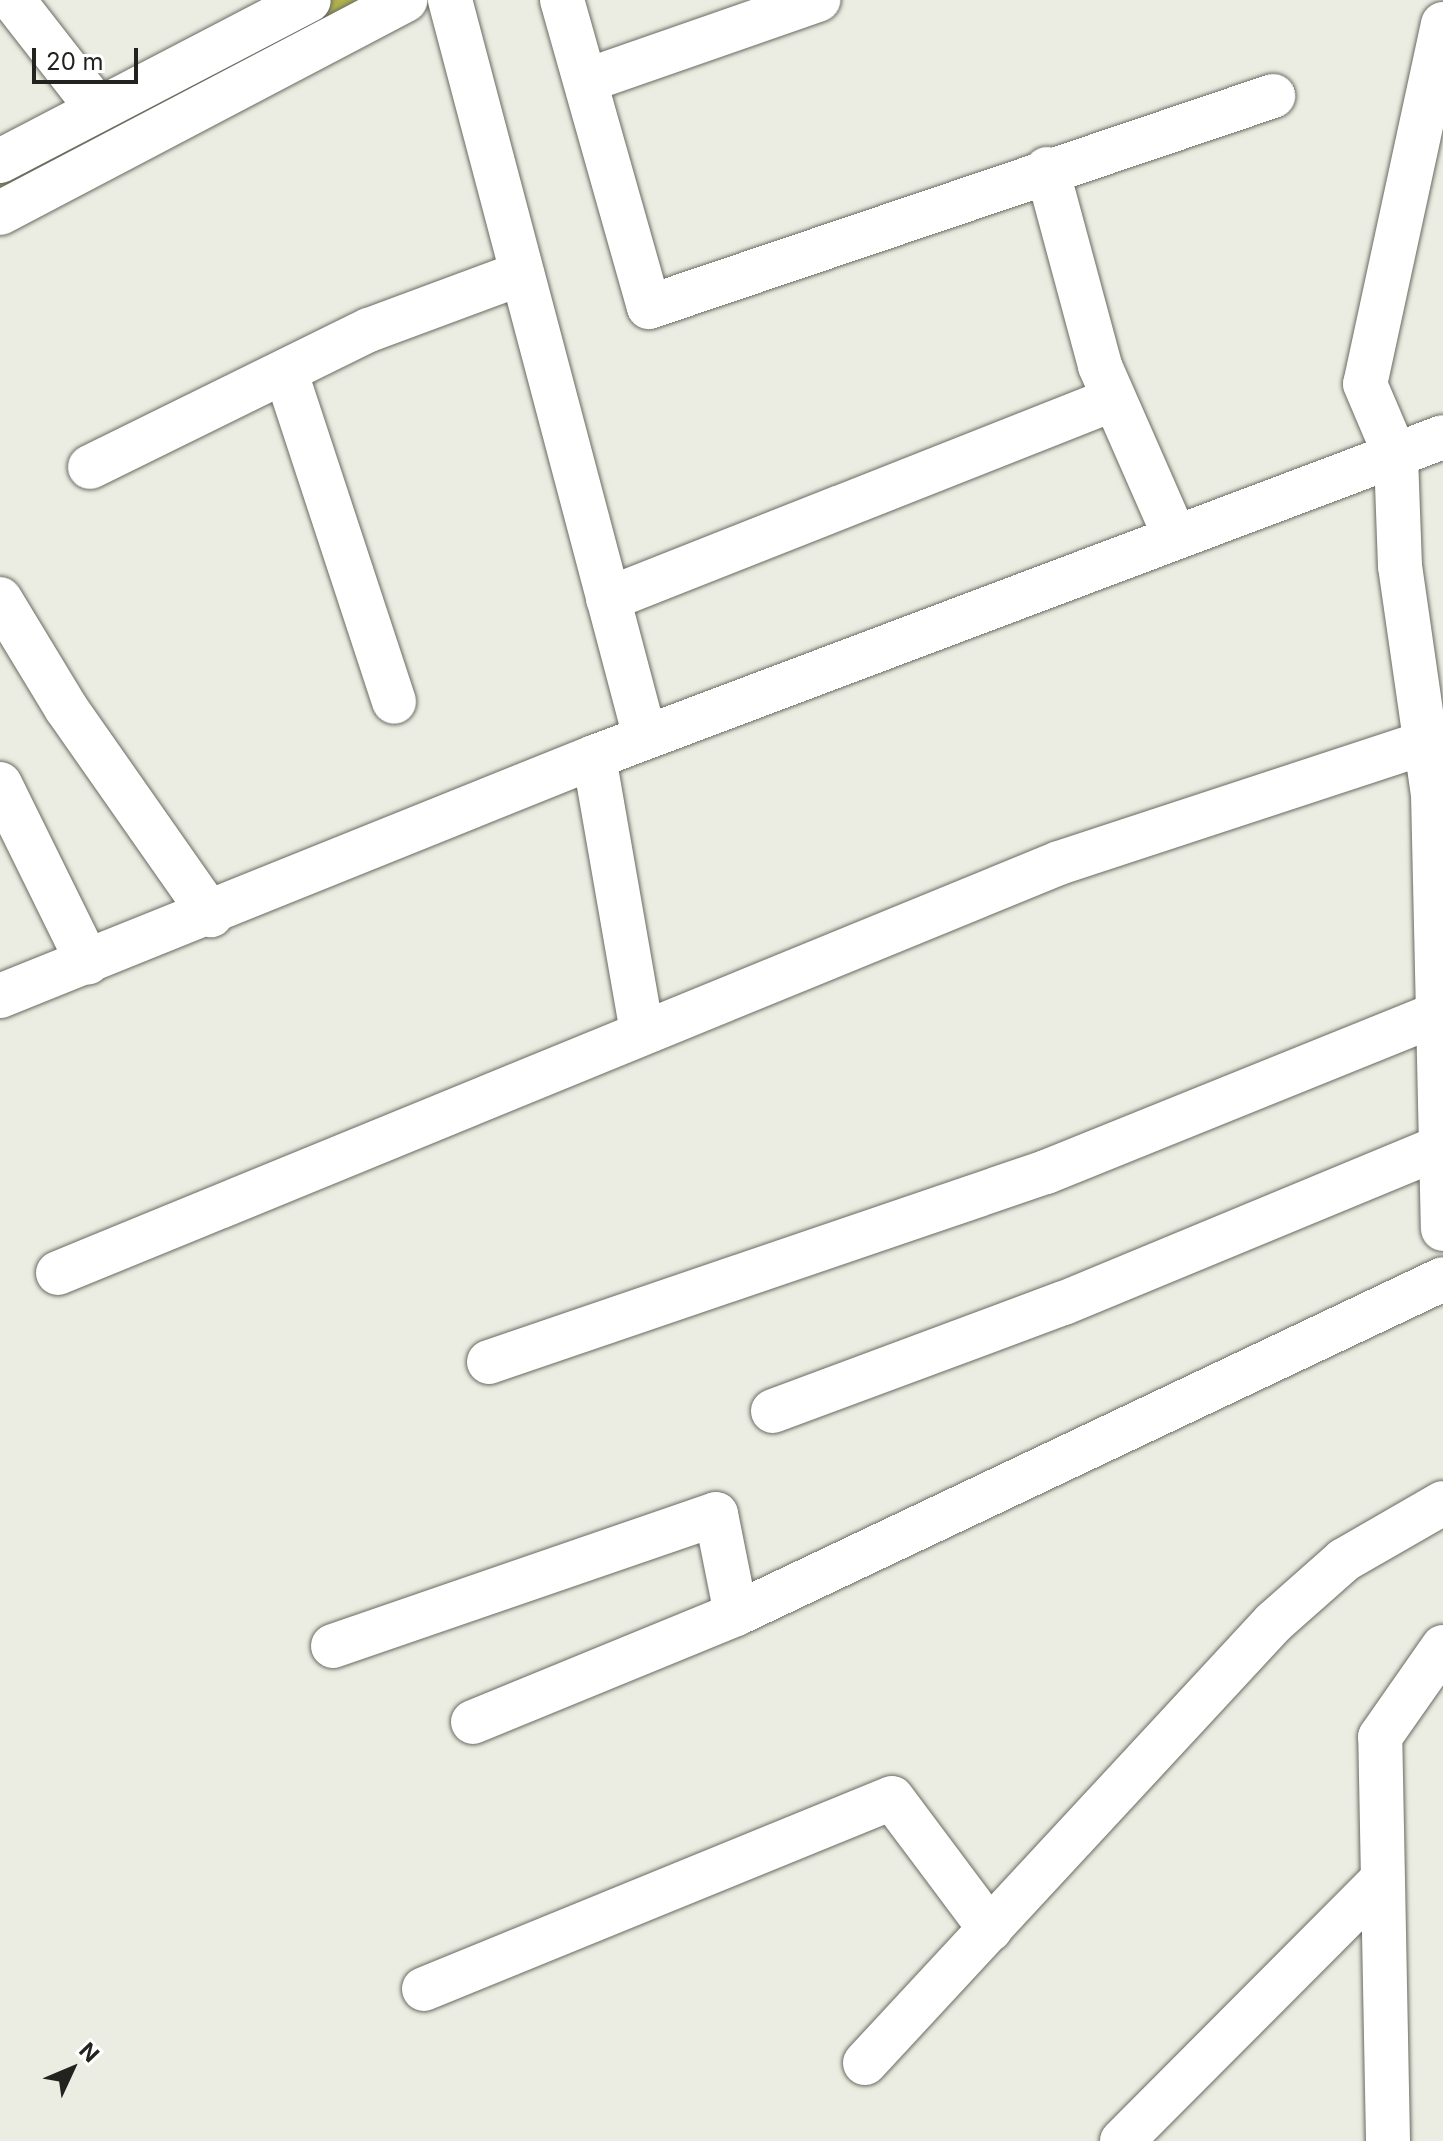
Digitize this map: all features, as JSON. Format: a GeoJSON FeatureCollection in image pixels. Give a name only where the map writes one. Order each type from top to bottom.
{"type":"FeatureCollection","features":[{"type":"Feature","properties":{"kind":"street"},"geometry":{"type":"LineString","coordinates":[[13,0],[120,117]]}},
{"type":"Feature","properties":{"kind":"street"},"geometry":{"type":"LineString","coordinates":[[0,213],[120,117],[309,0]]}},
{"type":"Feature","properties":{"kind":"street"},"geometry":{"type":"LineString","coordinates":[[0,161],[120,117],[406,0]]}},
{"type":"Feature","properties":{"kind":"street"},"geometry":{"type":"LineString","coordinates":[[450,0],[645,737]]}},
{"type":"Feature","properties":{"kind":"street"},"geometry":{"type":"LineString","coordinates":[[562,0],[588,80],[649,307],[1047,169],[1273,96]]}},
{"type":"Feature","properties":{"kind":"street"},"geometry":{"type":"LineString","coordinates":[[588,80],[818,0]]}},
{"type":"Feature","properties":{"kind":"street"},"geometry":{"type":"LineString","coordinates":[[1443,24],[1438,74],[1365,384],[1396,457],[1400,566],[1425,743],[1438,1014],[1443,1229]]}},
{"type":"Feature","properties":{"kind":"street"},"geometry":{"type":"LineString","coordinates":[[1047,169],[1114,399],[1175,537]]}},
{"type":"Feature","properties":{"kind":"street"},"geometry":{"type":"LineString","coordinates":[[90,467],[369,330],[522,273]]}},
{"type":"Feature","properties":{"kind":"street"},"geometry":{"type":"LineString","coordinates":[[286,373],[394,702]]}},
{"type":"Feature","properties":{"kind":"street"},"geometry":{"type":"LineString","coordinates":[[608,599],[1114,399]]}},
{"type":"Feature","properties":{"kind":"street"},"geometry":{"type":"LineString","coordinates":[[0,996],[211,915],[645,737],[1443,437]]}},
{"type":"Feature","properties":{"kind":"street"},"geometry":{"type":"LineString","coordinates":[[0,599],[66,708],[211,915]]}},
{"type":"Feature","properties":{"kind":"street"},"geometry":{"type":"LineString","coordinates":[[58,1273],[642,1031],[1059,863],[1425,743]]}},
{"type":"Feature","properties":{"kind":"street"},"geometry":{"type":"LineString","coordinates":[[594,757],[642,1031]]}},
{"type":"Feature","properties":{"kind":"street"},"geometry":{"type":"LineString","coordinates":[[0,784],[88,963]]}},
{"type":"Feature","properties":{"kind":"street"},"geometry":{"type":"LineString","coordinates":[[489,1362],[1046,1172],[1438,1014]]}},
{"type":"Feature","properties":{"kind":"street"},"geometry":{"type":"LineString","coordinates":[[773,1411],[1064,1303],[1441,1147]]}},
{"type":"Feature","properties":{"kind":"street"},"geometry":{"type":"LineString","coordinates":[[473,1722],[736,1614],[1443,1279]]}},
{"type":"Feature","properties":{"kind":"street"},"geometry":{"type":"LineString","coordinates":[[865,2063],[1274,1622],[1344,1560],[1443,1503]]}},
{"type":"Feature","properties":{"kind":"street"},"geometry":{"type":"LineString","coordinates":[[333,1646],[716,1514],[736,1614]]}},
{"type":"Feature","properties":{"kind":"street"},"geometry":{"type":"LineString","coordinates":[[1388,2141],[1380,1737],[1443,1647]]}},
{"type":"Feature","properties":{"kind":"street"},"geometry":{"type":"LineString","coordinates":[[424,1989],[892,1798],[990,1929]]}},
{"type":"Feature","properties":{"kind":"street"},"geometry":{"type":"LineString","coordinates":[[1122,2141],[1382,1880]]}},
{"type":"Feature","properties":{"kind":"waterway"},"geometry":{"type":"LineString","coordinates":[[283,33],[351,0]]}},
{"type":"Feature","properties":{"kind":"waterway"},"geometry":{"type":"LineString","coordinates":[[0,185],[52,158]]}}]}
